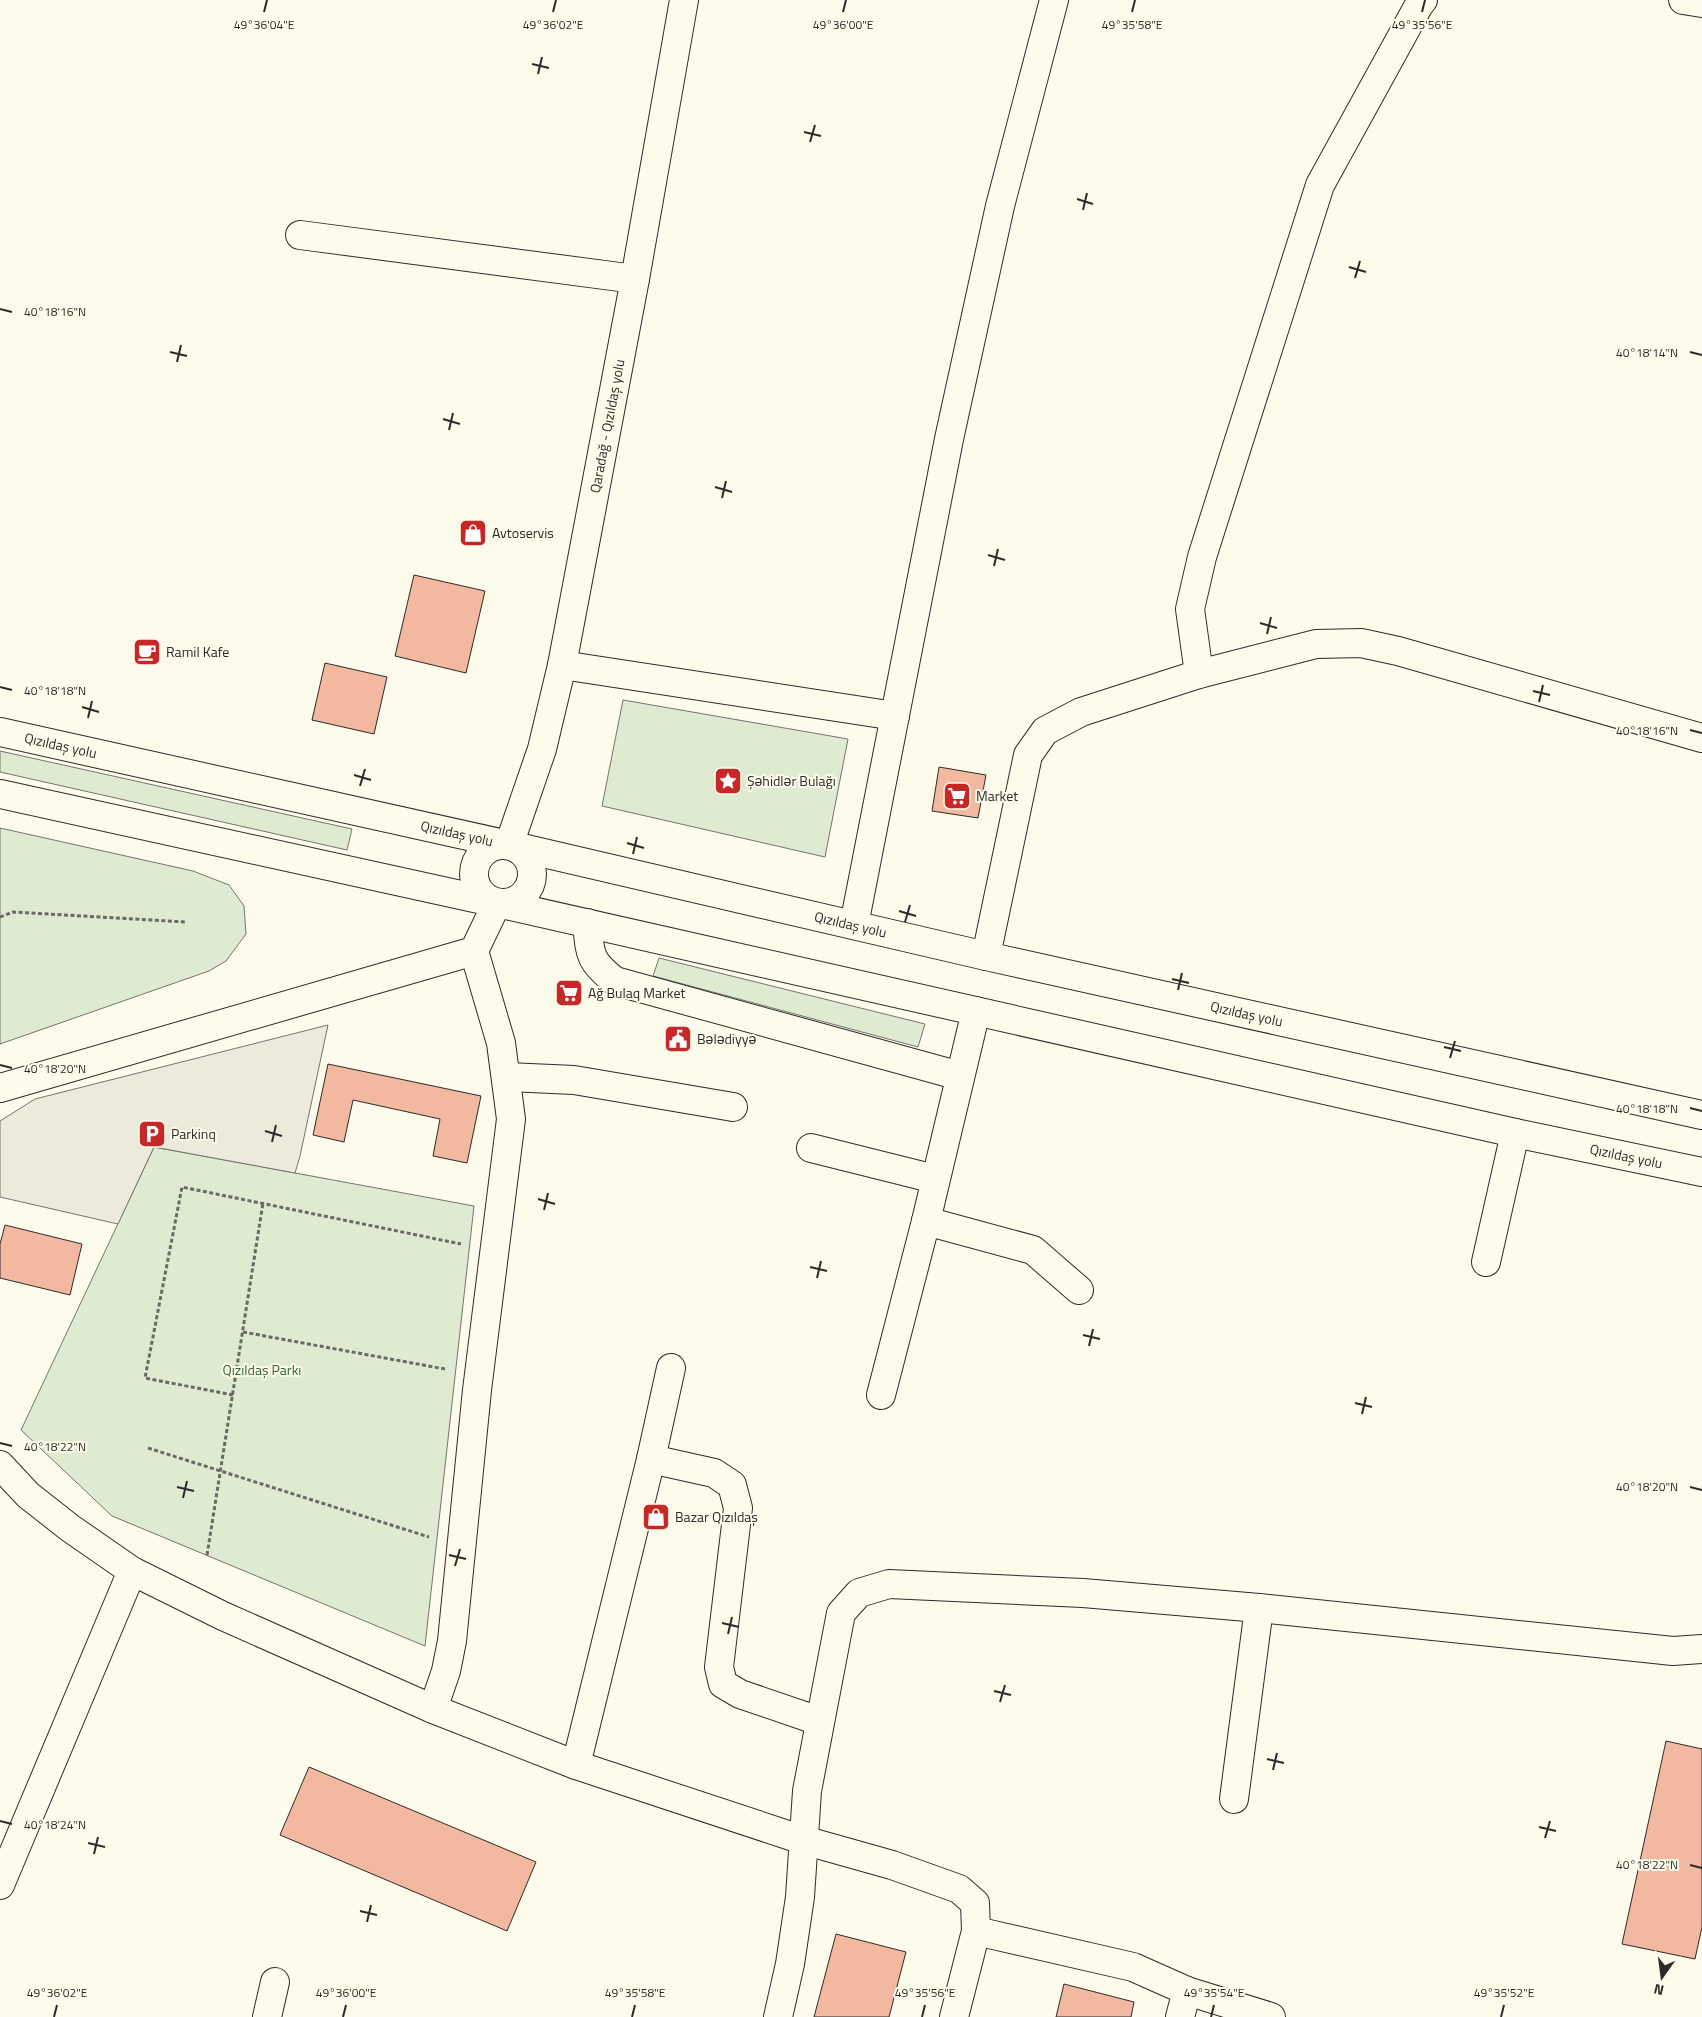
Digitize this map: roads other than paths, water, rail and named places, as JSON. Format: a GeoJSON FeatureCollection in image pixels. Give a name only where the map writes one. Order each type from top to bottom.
{"type":"FeatureCollection","features":[{"type":"Feature","properties":{"kind":"street","name":"Qaradağ - Qızıldaş yolu"},"geometry":{"type":"LineString","coordinates":[[510,846],[542,749],[562,665],[635,278],[684,0]]}},
{"type":"Feature","properties":{"kind":"street"},"geometry":{"type":"LineString","coordinates":[[854,925],[949,439],[1000,206],[1054,0]]}},
{"type":"Feature","properties":{"kind":"street"},"geometry":{"type":"LineString","coordinates":[[1199,674],[1190,609],[1202,557],[1320,185],[1423,0]]}},
{"type":"Feature","properties":{"kind":"street"},"geometry":{"type":"LineString","coordinates":[[1683,0],[1702,3]]}},
{"type":"Feature","properties":{"kind":"street"},"geometry":{"type":"LineString","coordinates":[[300,235],[635,278]]}},
{"type":"Feature","properties":{"kind":"street"},"geometry":{"type":"LineString","coordinates":[[986,956],[1028,755],[1045,731],[1081,712],[1199,674],[1316,644],[1361,643],[1398,651],[1702,738]]}},
{"type":"Feature","properties":{"kind":"street"},"geometry":{"type":"LineString","coordinates":[[562,665],[895,716]]}},
{"type":"Feature","properties":{"kind":"street","name":"Qızıldaş yolu"},"geometry":{"type":"LineString","coordinates":[[0,732],[510,846],[986,956],[1702,1116]]}},
{"type":"Feature","properties":{"kind":"street","name":"Qızıldaş yolu"},"geometry":{"type":"LineString","coordinates":[[0,794],[588,923],[1515,1133],[1702,1172]]}},
{"type":"Feature","properties":{"kind":"street"},"geometry":{"type":"LineString","coordinates":[[510,846],[525,855],[530,863],[532,880],[528,889],[515,901],[497,903],[488,900],[481,894],[473,877],[474,868],[477,859],[491,847],[510,846]]}},
{"type":"Feature","properties":{"kind":"street"},"geometry":{"type":"LineString","coordinates":[[433,1709],[446,1671],[452,1641],[477,1390],[511,1119],[501,1044],[474,951],[497,903]]}},
{"type":"Feature","properties":{"kind":"street"},"geometry":{"type":"LineString","coordinates":[[588,923],[590,954],[600,969],[615,981],[960,1076]]}},
{"type":"Feature","properties":{"kind":"street"},"geometry":{"type":"LineString","coordinates":[[1,1086],[474,951]]}},
{"type":"Feature","properties":{"kind":"street"},"geometry":{"type":"LineString","coordinates":[[881,1395],[926,1221],[976,1011]]}},
{"type":"Feature","properties":{"kind":"street"},"geometry":{"type":"LineString","coordinates":[[506,1077],[574,1080],[733,1107]]}},
{"type":"Feature","properties":{"kind":"street"},"geometry":{"type":"LineString","coordinates":[[1486,1262],[1515,1133]]}},
{"type":"Feature","properties":{"kind":"street"},"geometry":{"type":"LineString","coordinates":[[811,1148],[935,1179]]}},
{"type":"Feature","properties":{"kind":"street"},"geometry":{"type":"LineString","coordinates":[[926,1221],[1033,1250],[1079,1290]]}},
{"type":"Feature","properties":{"kind":"street"},"geometry":{"type":"LineString","coordinates":[[576,1765],[651,1459],[671,1368]]}},
{"type":"Feature","properties":{"kind":"street"},"geometry":{"type":"LineString","coordinates":[[651,1459],[714,1473],[732,1485],[738,1508],[719,1667],[723,1684],[740,1694],[820,1721]]}},
{"type":"Feature","properties":{"kind":"street"},"geometry":{"type":"LineString","coordinates":[[0,1465],[28,1495],[70,1528],[132,1571],[223,1616],[433,1709],[576,1765],[803,1840],[892,1865],[959,1889],[975,1903],[976,1932],[954,2017]]}},
{"type":"Feature","properties":{"kind":"street"},"geometry":{"type":"LineString","coordinates":[[0,1885],[132,1571]]}},
{"type":"Feature","properties":{"kind":"street"},"geometry":{"type":"LineString","coordinates":[[778,2017],[790,1964],[800,1897],[807,1791],[820,1721],[841,1613],[859,1593],[889,1584],[1083,1593],[1259,1608],[1673,1651],[1702,1649]]}},
{"type":"Feature","properties":{"kind":"street"},"geometry":{"type":"LineString","coordinates":[[1234,1799],[1259,1608]]}},
{"type":"Feature","properties":{"kind":"street"},"geometry":{"type":"LineString","coordinates":[[976,1932],[1133,1967],[1155,1975],[1187,1991],[1271,2017]]}},
{"type":"Feature","properties":{"kind":"street"},"geometry":{"type":"LineString","coordinates":[[267,2017],[275,1982]]}},
{"type":"Feature","properties":{"kind":"street"},"geometry":{"type":"LineString","coordinates":[[1180,2017],[1187,1991]]}},
{"type":"Feature","properties":{"kind":"place","name":"Avtoservis"},"geometry":{"type":"Point","coordinates":[473,533]}},
{"type":"Feature","properties":{"kind":"place","name":"Ramil Kafe"},"geometry":{"type":"Point","coordinates":[147,652]}},
{"type":"Feature","properties":{"kind":"place","name":"Şəhidlər Bulağı"},"geometry":{"type":"Point","coordinates":[728,781]}},
{"type":"Feature","properties":{"kind":"place","name":"Market"},"geometry":{"type":"Point","coordinates":[957,796]}},
{"type":"Feature","properties":{"kind":"place","name":"Ağ Bulaq Market"},"geometry":{"type":"Point","coordinates":[569,993]}},
{"type":"Feature","properties":{"kind":"place","name":"Bələdiyyə"},"geometry":{"type":"Point","coordinates":[678,1039]}},
{"type":"Feature","properties":{"kind":"place","name":"Parkinq"},"geometry":{"type":"Point","coordinates":[152,1134]}},
{"type":"Feature","properties":{"kind":"place","name":"Bazar Qızıldaş"},"geometry":{"type":"Point","coordinates":[656,1517]}},
{"type":"Feature","properties":{"kind":"park label","name":"Qızıldaş Parkı"},"geometry":{"type":"Point","coordinates":[262,1370]}}]}
